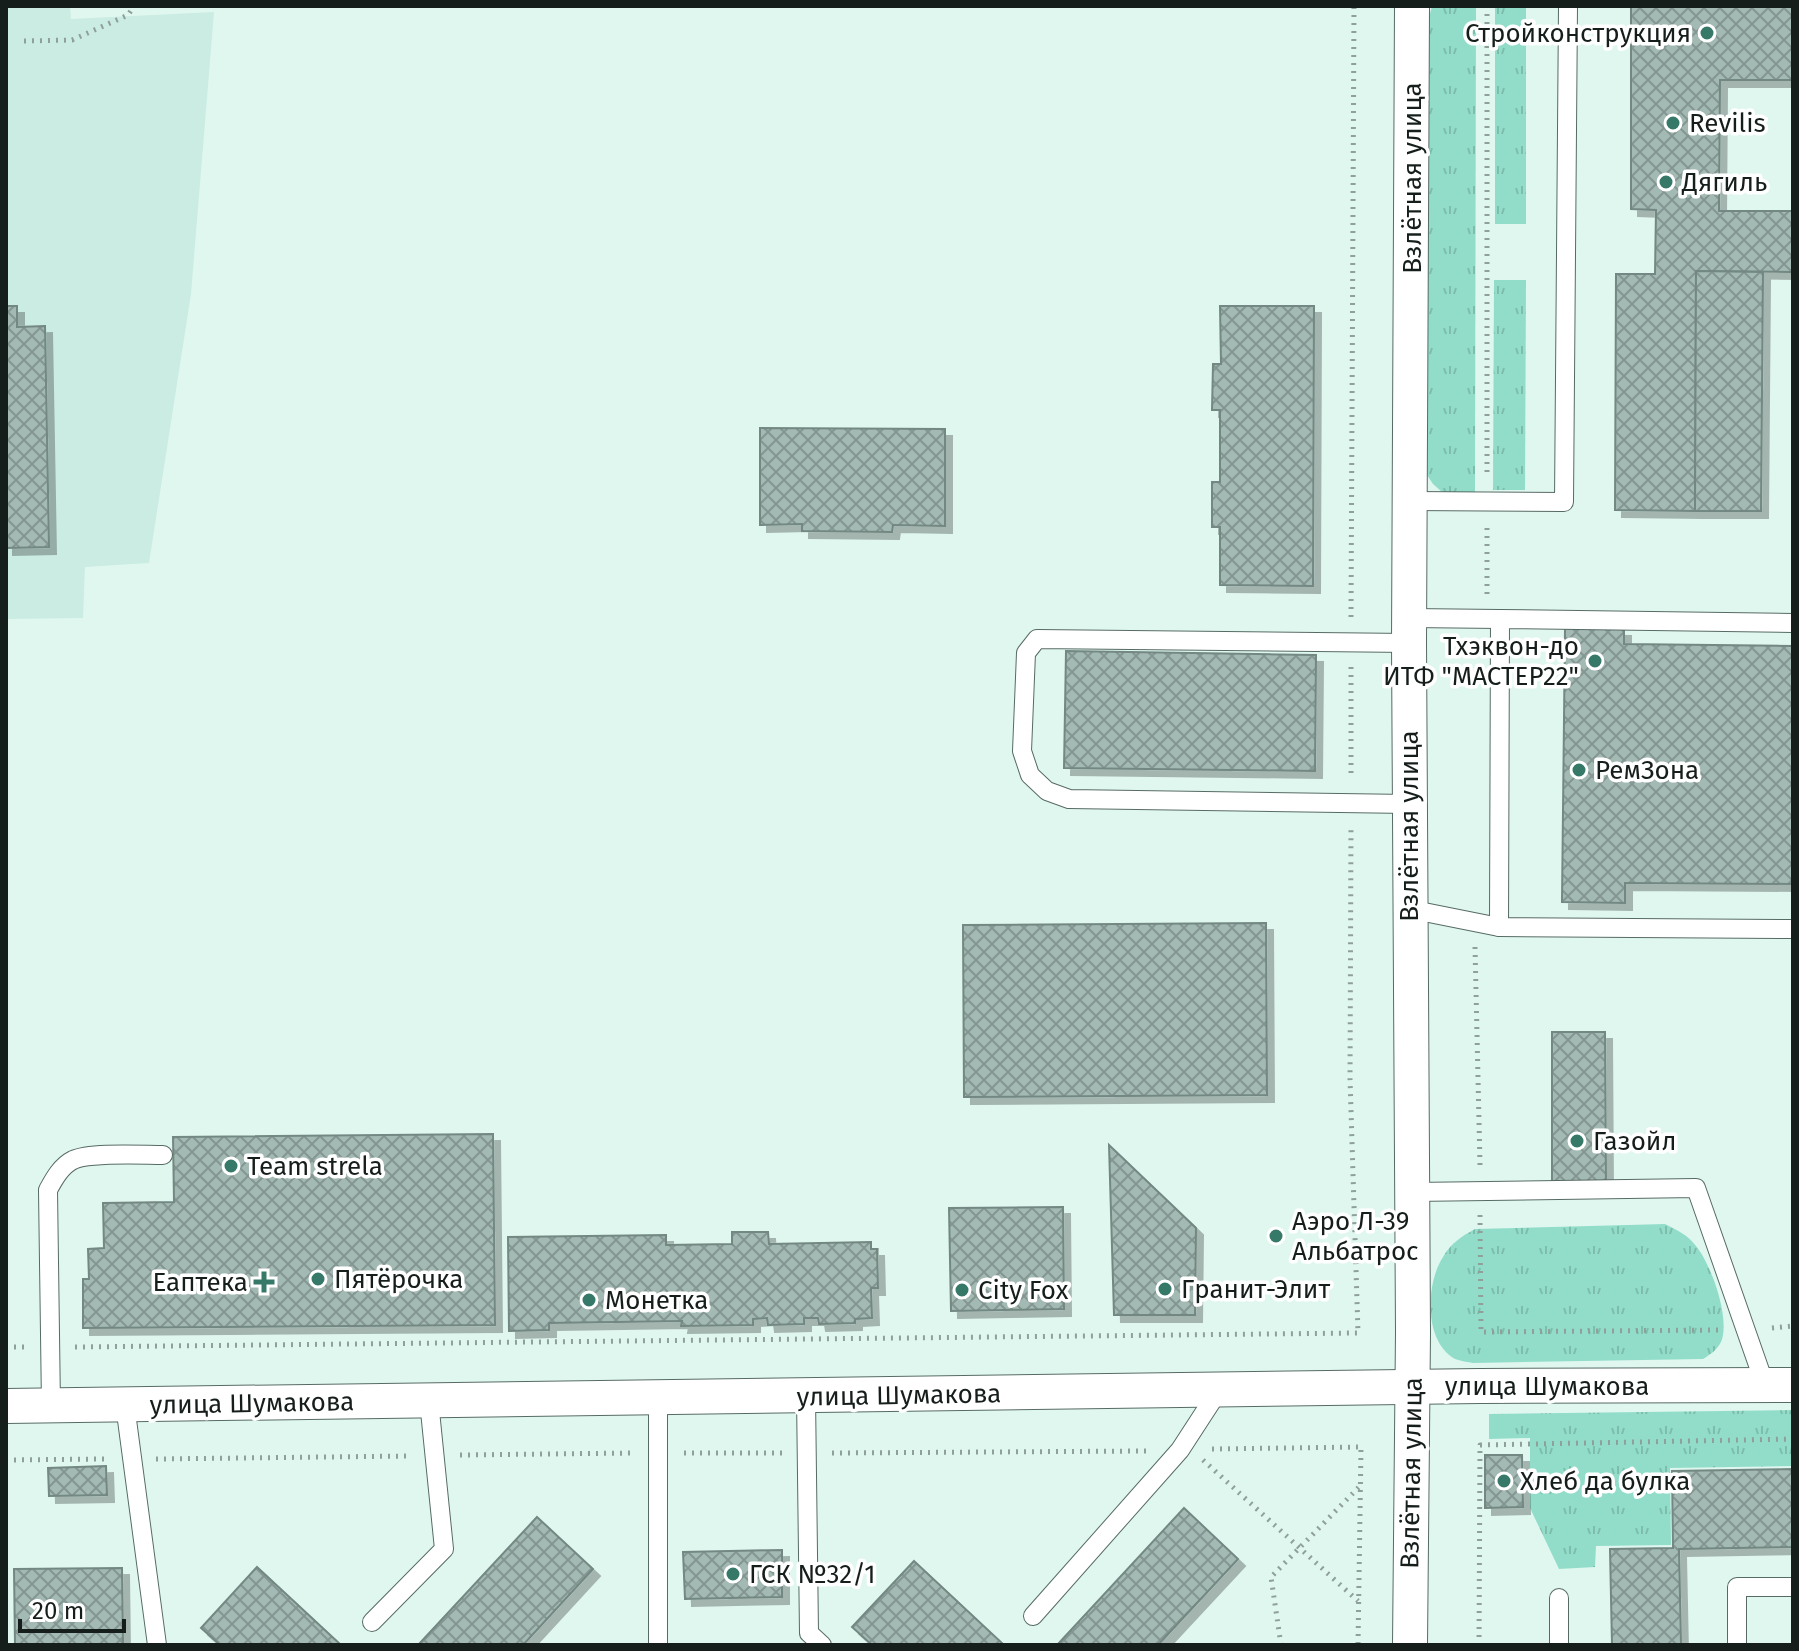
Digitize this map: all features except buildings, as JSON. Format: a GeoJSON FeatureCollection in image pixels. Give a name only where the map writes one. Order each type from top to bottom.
{"type":"FeatureCollection","features":[{"type":"Feature","properties":{"kind":"street","name":"Взлётная улица"},"geometry":{"type":"LineString","coordinates":[[1410,1645],[1412,6]]}},
{"type":"Feature","properties":{"kind":"street","name":"улица Шумакова"},"geometry":{"type":"LineString","coordinates":[[6,1406],[1779,1385]]}},
{"type":"Feature","properties":{"kind":"lane"},"geometry":{"type":"LineString","coordinates":[[1410,501],[1564,502],[1568,6]]}},
{"type":"Feature","properties":{"kind":"lane"},"geometry":{"type":"LineString","coordinates":[[1494,619],[1499,927]]}},
{"type":"Feature","properties":{"kind":"lane"},"geometry":{"type":"LineString","coordinates":[[1409,804],[1069,799],[1047,791],[1030,775],[1022,751],[1026,653],[1037,639],[1410,630],[1494,619],[1793,623]]}},
{"type":"Feature","properties":{"kind":"lane"},"geometry":{"type":"LineString","coordinates":[[1409,909],[1499,927],[1793,929]]}},
{"type":"Feature","properties":{"kind":"lane"},"geometry":{"type":"LineString","coordinates":[[51,1406],[48,1190],[57,1173],[72,1160],[94,1156],[163,1155]]}},
{"type":"Feature","properties":{"kind":"lane"},"geometry":{"type":"LineString","coordinates":[[1412,1192],[1696,1188],[1746,1330],[1779,1385]]}},
{"type":"Feature","properties":{"kind":"lane"},"geometry":{"type":"LineString","coordinates":[[1033,1616],[1180,1450],[1219,1390]]}},
{"type":"Feature","properties":{"kind":"lane"},"geometry":{"type":"LineString","coordinates":[[806,1396],[809,1633],[822,1645]]}},
{"type":"Feature","properties":{"kind":"lane"},"geometry":{"type":"LineString","coordinates":[[658,1398],[658,1645]]}},
{"type":"Feature","properties":{"kind":"lane"},"geometry":{"type":"LineString","coordinates":[[372,1622],[444,1549],[429,1401]]}},
{"type":"Feature","properties":{"kind":"lane"},"geometry":{"type":"LineString","coordinates":[[125,1405],[157,1645]]}},
{"type":"Feature","properties":{"kind":"lane"},"geometry":{"type":"LineString","coordinates":[[1737,1645],[1737,1587],[1793,1587]]}},
{"type":"Feature","properties":{"kind":"lane"},"geometry":{"type":"LineString","coordinates":[[1559,1598],[1559,1645]]}},
{"type":"Feature","properties":{"kind":"path"},"geometry":{"type":"LineString","coordinates":[[24,41],[72,40],[128,15],[134,6]]}},
{"type":"Feature","properties":{"kind":"path"},"geometry":{"type":"LineString","coordinates":[[1487,6],[1487,501],[1494,619]]}},
{"type":"Feature","properties":{"kind":"path"},"geometry":{"type":"LineString","coordinates":[[1475,922],[1481,1332],[1746,1330],[1793,1326]]}},
{"type":"Feature","properties":{"kind":"path"},"geometry":{"type":"LineString","coordinates":[[6,1347],[1358,1333]]}},
{"type":"Feature","properties":{"kind":"path"},"geometry":{"type":"LineString","coordinates":[[1479,1645],[1480,1445],[1793,1439]]}},
{"type":"Feature","properties":{"kind":"path"},"geometry":{"type":"LineString","coordinates":[[1358,1645],[1361,1447]]}},
{"type":"Feature","properties":{"kind":"path"},"geometry":{"type":"LineString","coordinates":[[1192,1450],[1359,1602]]}},
{"type":"Feature","properties":{"kind":"path"},"geometry":{"type":"LineString","coordinates":[[1281,1645],[1271,1577],[1361,1485]]}},
{"type":"Feature","properties":{"kind":"shaded area"},"geometry":{"type":"Polygon","coordinates":[[[6,6],[70,6],[71,19],[214,12],[191,294],[149,563],[85,567],[83,618],[6,619],[6,6]]]}},
{"type":"Feature","properties":{"kind":"green space"},"geometry":{"type":"Polygon","coordinates":[[[1432,6],[1476,6],[1475,493],[1442,492],[1425,472],[1428,21],[1432,6]]]}},
{"type":"Feature","properties":{"kind":"green space"},"geometry":{"type":"Polygon","coordinates":[[[1495,6],[1526,6],[1526,224],[1495,224],[1495,6]]]}},
{"type":"Feature","properties":{"kind":"green space"},"geometry":{"type":"Polygon","coordinates":[[[1494,280],[1526,280],[1525,490],[1493,490],[1494,280]]]}},
{"type":"Feature","properties":{"kind":"green space"},"geometry":{"type":"Polygon","coordinates":[[[1665,1224],[1696,1246],[1708,1265],[1718,1292],[1723,1320],[1721,1342],[1703,1359],[1473,1363],[1455,1359],[1437,1339],[1431,1296],[1437,1268],[1453,1244],[1475,1229],[1665,1224]]]}},
{"type":"Feature","properties":{"kind":"green space"},"geometry":{"type":"Polygon","coordinates":[[[1793,1410],[1793,1466],[1670,1468],[1671,1545],[1596,1546],[1595,1567],[1559,1569],[1530,1508],[1530,1438],[1489,1439],[1489,1414],[1793,1410]]]}},
{"type":"Feature","properties":{"kind":"place","name":"Стройконструкция"},"geometry":{"type":"Point","coordinates":[1707,33]}},
{"type":"Feature","properties":{"kind":"place","name":"Revilis"},"geometry":{"type":"Point","coordinates":[1673,123]}},
{"type":"Feature","properties":{"kind":"place","name":"Дягиль"},"geometry":{"type":"Point","coordinates":[1666,182]}},
{"type":"Feature","properties":{"kind":"place","name":"Тхэквон-до ИТФ \"МАСТЕР22\""},"geometry":{"type":"Point","coordinates":[1595,661]}},
{"type":"Feature","properties":{"kind":"place","name":"РемЗона"},"geometry":{"type":"Point","coordinates":[1579,770]}},
{"type":"Feature","properties":{"kind":"place","name":"Газойл"},"geometry":{"type":"Point","coordinates":[1577,1141]}},
{"type":"Feature","properties":{"kind":"place","name":"Team strela"},"geometry":{"type":"Point","coordinates":[231,1166]}},
{"type":"Feature","properties":{"kind":"place","name":"Аэро Л-39 Альбатрос"},"geometry":{"type":"Point","coordinates":[1276,1236]}},
{"type":"Feature","properties":{"kind":"place","name":"Пятёрочка"},"geometry":{"type":"Point","coordinates":[318,1279]}},
{"type":"Feature","properties":{"kind":"place","name":"Еаптека"},"geometry":{"type":"Point","coordinates":[264,1282]}},
{"type":"Feature","properties":{"kind":"place","name":"Гранит-Элит"},"geometry":{"type":"Point","coordinates":[1165,1289]}},
{"type":"Feature","properties":{"kind":"place","name":"City Fox"},"geometry":{"type":"Point","coordinates":[962,1290]}},
{"type":"Feature","properties":{"kind":"place","name":"Монетка"},"geometry":{"type":"Point","coordinates":[589,1300]}},
{"type":"Feature","properties":{"kind":"place","name":"Хлеб да булка"},"geometry":{"type":"Point","coordinates":[1504,1481]}},
{"type":"Feature","properties":{"kind":"place","name":"ГСК №32/1"},"geometry":{"type":"Point","coordinates":[733,1574]}}]}
